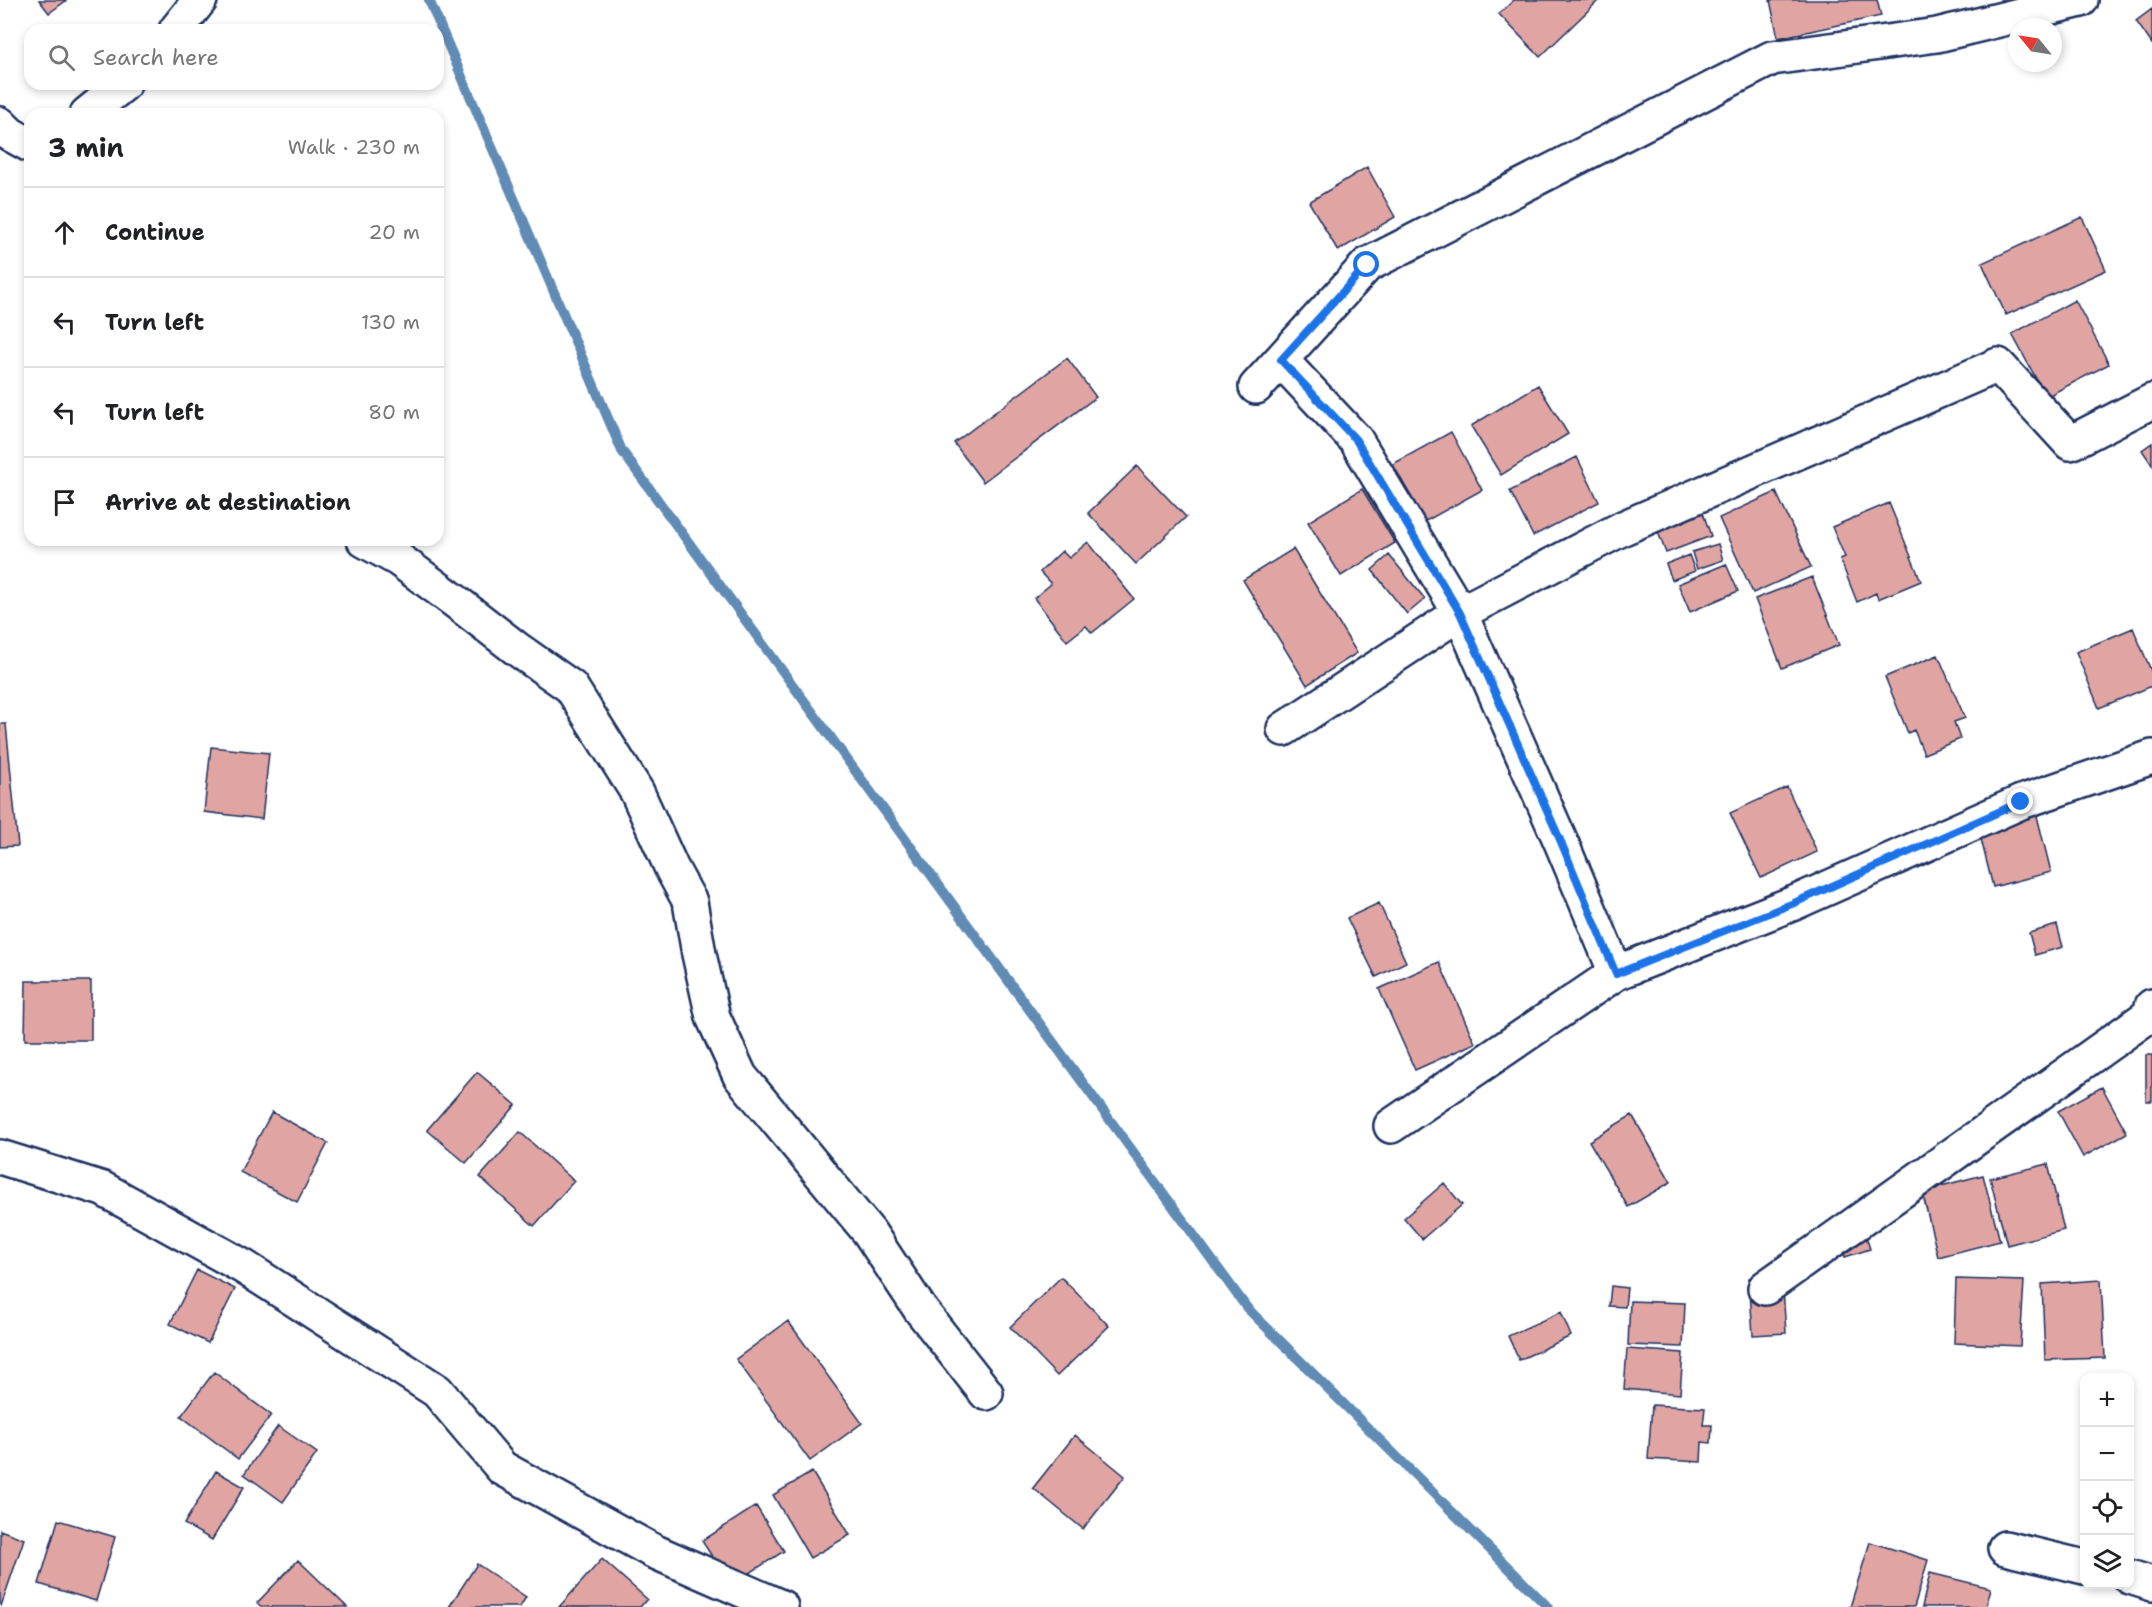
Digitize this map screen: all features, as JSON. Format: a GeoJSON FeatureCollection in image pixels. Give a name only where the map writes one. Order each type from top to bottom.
{"type":"FeatureCollection","features":[{"type":"Feature","properties":{"kind":"street"},"geometry":{"type":"LineString","coordinates":[[181,24],[200,0]]}},
{"type":"Feature","properties":{"kind":"street"},"geometry":{"type":"LineString","coordinates":[[1256,387],[1367,265],[1772,58],[1937,35],[2081,0]]}},
{"type":"Feature","properties":{"kind":"street"},"geometry":{"type":"LineString","coordinates":[[94,108],[117,90]]}},
{"type":"Feature","properties":{"kind":"street"},"geometry":{"type":"LineString","coordinates":[[0,124],[10,134],[24,142]]}},
{"type":"Feature","properties":{"kind":"street"},"geometry":{"type":"LineString","coordinates":[[1281,360],[1356,440],[1460,613],[1561,842],[1616,974]]}},
{"type":"Feature","properties":{"kind":"street"},"geometry":{"type":"LineString","coordinates":[[1284,729],[1460,613],[1623,528],[1998,365],[2070,443],[2152,400]]}},
{"type":"Feature","properties":{"kind":"street"},"geometry":{"type":"LineString","coordinates":[[374,546],[455,600],[517,649],[571,687],[637,792],[672,869],[690,902],[713,1017],[740,1077],[869,1232],[920,1309],[986,1394]]}},
{"type":"Feature","properties":{"kind":"street"},"geometry":{"type":"LineString","coordinates":[[1391,1126],[1616,974],[1794,903],[2021,802],[2152,757]]}},
{"type":"Feature","properties":{"kind":"street"},"geometry":{"type":"LineString","coordinates":[[1765,1288],[2151,1014],[2152,1006]]}},
{"type":"Feature","properties":{"kind":"street"},"geometry":{"type":"LineString","coordinates":[[0,1157],[103,1189],[244,1266],[437,1391],[502,1468],[653,1551],[781,1607]]}},
{"type":"Feature","properties":{"kind":"street"},"geometry":{"type":"LineString","coordinates":[[2005,1548],[2080,1566]]}},
{"type":"Feature","properties":{"kind":"street"},"geometry":{"type":"LineString","coordinates":[[2134,1578],[2152,1584]]}},
{"type":"Feature","properties":{"kind":"building"},"geometry":{"type":"Polygon","coordinates":[[[39,0],[67,0],[49,13],[39,0]]]}},
{"type":"Feature","properties":{"kind":"building"},"geometry":{"type":"Polygon","coordinates":[[[1514,0],[1599,0],[1540,57],[1499,14],[1514,0]]]}},
{"type":"Feature","properties":{"kind":"building"},"geometry":{"type":"Polygon","coordinates":[[[1770,0],[1877,0],[1881,16],[1778,38],[1770,0]]]}},
{"type":"Feature","properties":{"kind":"building"},"geometry":{"type":"Polygon","coordinates":[[[2152,9],[2152,44],[2136,21],[2152,9]]]}},
{"type":"Feature","properties":{"kind":"building"},"geometry":{"type":"Polygon","coordinates":[[[1367,167],[1395,217],[1338,251],[1309,202],[1367,167]]]}},
{"type":"Feature","properties":{"kind":"building"},"geometry":{"type":"Polygon","coordinates":[[[2082,217],[2106,270],[2006,315],[1982,263],[2082,217]]]}},
{"type":"Feature","properties":{"kind":"building"},"geometry":{"type":"Polygon","coordinates":[[[2075,300],[2109,364],[2046,397],[2012,334],[2075,300]]]}},
{"type":"Feature","properties":{"kind":"building"},"geometry":{"type":"Polygon","coordinates":[[[1067,358],[1096,397],[983,482],[954,443],[1067,358]]]}},
{"type":"Feature","properties":{"kind":"building"},"geometry":{"type":"Polygon","coordinates":[[[1538,385],[1568,434],[1501,475],[1471,426],[1538,385]]]}},
{"type":"Feature","properties":{"kind":"building"},"geometry":{"type":"Polygon","coordinates":[[[1451,432],[1482,490],[1424,522],[1393,464],[1451,432]]]}},
{"type":"Feature","properties":{"kind":"building"},"geometry":{"type":"Polygon","coordinates":[[[2152,443],[2152,465],[2142,450],[2152,443]]]}},
{"type":"Feature","properties":{"kind":"building"},"geometry":{"type":"Polygon","coordinates":[[[1577,457],[1599,502],[1533,536],[1510,491],[1577,457]]]}},
{"type":"Feature","properties":{"kind":"building"},"geometry":{"type":"Polygon","coordinates":[[[1137,466],[1186,517],[1136,564],[1088,513],[1137,466]]]}},
{"type":"Feature","properties":{"kind":"building"},"geometry":{"type":"Polygon","coordinates":[[[1362,489],[1395,543],[1341,576],[1308,522],[1362,489]]]}},
{"type":"Feature","properties":{"kind":"building"},"geometry":{"type":"Polygon","coordinates":[[[1776,492],[1811,567],[1753,593],[1719,518],[1776,492]]]}},
{"type":"Feature","properties":{"kind":"building"},"geometry":{"type":"Polygon","coordinates":[[[1889,503],[1921,581],[1878,599],[1876,593],[1857,602],[1840,559],[1845,557],[1832,527],[1889,503]]]}},
{"type":"Feature","properties":{"kind":"building"},"geometry":{"type":"Polygon","coordinates":[[[1701,507],[1711,536],[1666,553],[1655,524],[1701,507]]]}},
{"type":"Feature","properties":{"kind":"building"},"geometry":{"type":"Polygon","coordinates":[[[1088,542],[1134,599],[1092,633],[1086,626],[1067,641],[1034,598],[1051,584],[1040,572],[1062,551],[1069,558],[1088,542]]]}},
{"type":"Feature","properties":{"kind":"building"},"geometry":{"type":"Polygon","coordinates":[[[1718,544],[1723,560],[1697,569],[1692,552],[1718,544]]]}},
{"type":"Feature","properties":{"kind":"building"},"geometry":{"type":"Polygon","coordinates":[[[1293,549],[1357,653],[1307,685],[1243,580],[1293,549]]]}},
{"type":"Feature","properties":{"kind":"building"},"geometry":{"type":"Polygon","coordinates":[[[1389,555],[1425,599],[1407,614],[1372,570],[1389,555]]]}},
{"type":"Feature","properties":{"kind":"building"},"geometry":{"type":"Polygon","coordinates":[[[1689,555],[1695,571],[1672,580],[1666,564],[1689,555]]]}},
{"type":"Feature","properties":{"kind":"building"},"geometry":{"type":"Polygon","coordinates":[[[1726,564],[1738,591],[1690,612],[1678,584],[1726,564]]]}},
{"type":"Feature","properties":{"kind":"building"},"geometry":{"type":"Polygon","coordinates":[[[1812,577],[1839,645],[1782,668],[1755,599],[1812,577]]]}},
{"type":"Feature","properties":{"kind":"building"},"geometry":{"type":"Polygon","coordinates":[[[2133,628],[2152,673],[2152,686],[2099,708],[2076,652],[2133,628]]]}},
{"type":"Feature","properties":{"kind":"building"},"geometry":{"type":"Polygon","coordinates":[[[1938,655],[1965,718],[1954,722],[1960,739],[1924,754],[1914,730],[1908,733],[1885,677],[1938,655]]]}},
{"type":"Feature","properties":{"kind":"building"},"geometry":{"type":"Polygon","coordinates":[[[0,724],[6,724],[18,846],[0,847],[0,724]]]}},
{"type":"Feature","properties":{"kind":"building"},"geometry":{"type":"Polygon","coordinates":[[[211,747],[269,753],[262,819],[204,812],[211,747]]]}},
{"type":"Feature","properties":{"kind":"building"},"geometry":{"type":"Polygon","coordinates":[[[1787,787],[1817,852],[1761,878],[1730,813],[1787,787]]]}},
{"type":"Feature","properties":{"kind":"building"},"geometry":{"type":"Polygon","coordinates":[[[2036,812],[2051,872],[1993,887],[1978,827],[2036,812]]]}},
{"type":"Feature","properties":{"kind":"building"},"geometry":{"type":"Polygon","coordinates":[[[1379,903],[1406,962],[1376,977],[1347,918],[1379,903]]]}},
{"type":"Feature","properties":{"kind":"building"},"geometry":{"type":"Polygon","coordinates":[[[2057,925],[2063,947],[2035,955],[2029,933],[2057,925]]]}},
{"type":"Feature","properties":{"kind":"building"},"geometry":{"type":"Polygon","coordinates":[[[1439,962],[1475,1043],[1415,1070],[1379,989],[1439,962]]]}},
{"type":"Feature","properties":{"kind":"building"},"geometry":{"type":"Polygon","coordinates":[[[26,981],[91,981],[91,1040],[25,1040],[26,981]]]}},
{"type":"Feature","properties":{"kind":"building"},"geometry":{"type":"Polygon","coordinates":[[[2146,1055],[2152,1055],[2152,1101],[2146,1101],[2146,1055]]]}},
{"type":"Feature","properties":{"kind":"building"},"geometry":{"type":"Polygon","coordinates":[[[477,1072],[516,1105],[466,1163],[427,1130],[477,1072]]]}},
{"type":"Feature","properties":{"kind":"building"},"geometry":{"type":"Polygon","coordinates":[[[2102,1087],[2127,1133],[2083,1157],[2058,1111],[2102,1087]]]}},
{"type":"Feature","properties":{"kind":"building"},"geometry":{"type":"Polygon","coordinates":[[[272,1112],[328,1143],[297,1202],[240,1172],[272,1112]]]}},
{"type":"Feature","properties":{"kind":"building"},"geometry":{"type":"Polygon","coordinates":[[[1632,1115],[1671,1182],[1628,1207],[1589,1141],[1632,1115]]]}},
{"type":"Feature","properties":{"kind":"building"},"geometry":{"type":"Polygon","coordinates":[[[520,1132],[574,1181],[534,1226],[480,1177],[520,1132]]]}},
{"type":"Feature","properties":{"kind":"building"},"geometry":{"type":"Polygon","coordinates":[[[2048,1164],[2064,1230],[2007,1245],[1990,1178],[2048,1164]]]}},
{"type":"Feature","properties":{"kind":"building"},"geometry":{"type":"Polygon","coordinates":[[[1983,1175],[2000,1241],[1938,1257],[1922,1191],[1983,1175]]]}},
{"type":"Feature","properties":{"kind":"building"},"geometry":{"type":"Polygon","coordinates":[[[1444,1183],[1462,1205],[1422,1239],[1404,1218],[1444,1183]]]}},
{"type":"Feature","properties":{"kind":"building"},"geometry":{"type":"Polygon","coordinates":[[[1861,1221],[1870,1249],[1845,1257],[1836,1228],[1861,1221]]]}},
{"type":"Feature","properties":{"kind":"building"},"geometry":{"type":"Polygon","coordinates":[[[197,1270],[235,1289],[208,1343],[170,1324],[197,1270]]]}},
{"type":"Feature","properties":{"kind":"building"},"geometry":{"type":"Polygon","coordinates":[[[1782,1275],[1786,1333],[1753,1335],[1749,1278],[1782,1275]]]}},
{"type":"Feature","properties":{"kind":"building"},"geometry":{"type":"Polygon","coordinates":[[[1061,1277],[1109,1326],[1057,1376],[1010,1327],[1061,1277]]]}},
{"type":"Feature","properties":{"kind":"building"},"geometry":{"type":"Polygon","coordinates":[[[1956,1279],[2024,1281],[2020,1346],[1954,1343],[1956,1279]]]}},
{"type":"Feature","properties":{"kind":"building"},"geometry":{"type":"Polygon","coordinates":[[[2101,1280],[2105,1358],[2045,1360],[2042,1284],[2101,1280]]]}},
{"type":"Feature","properties":{"kind":"building"},"geometry":{"type":"Polygon","coordinates":[[[1611,1286],[1627,1288],[1625,1307],[1609,1306],[1611,1286]]]}},
{"type":"Feature","properties":{"kind":"building"},"geometry":{"type":"Polygon","coordinates":[[[1630,1301],[1685,1303],[1683,1347],[1628,1345],[1630,1301]]]}},
{"type":"Feature","properties":{"kind":"building"},"geometry":{"type":"Polygon","coordinates":[[[1561,1312],[1571,1336],[1519,1360],[1508,1336],[1561,1312]]]}},
{"type":"Feature","properties":{"kind":"building"},"geometry":{"type":"Polygon","coordinates":[[[788,1321],[862,1423],[810,1461],[736,1359],[788,1321]]]}},
{"type":"Feature","properties":{"kind":"building"},"geometry":{"type":"Polygon","coordinates":[[[1627,1349],[1683,1353],[1680,1394],[1624,1389],[1627,1349]]]}},
{"type":"Feature","properties":{"kind":"building"},"geometry":{"type":"Polygon","coordinates":[[[214,1372],[271,1415],[238,1459],[181,1416],[214,1372]]]}},
{"type":"Feature","properties":{"kind":"building"},"geometry":{"type":"Polygon","coordinates":[[[1652,1405],[1705,1408],[1703,1425],[1712,1425],[1711,1443],[1702,1442],[1701,1462],[1648,1459],[1652,1405]]]}},
{"type":"Feature","properties":{"kind":"building"},"geometry":{"type":"Polygon","coordinates":[[[278,1426],[317,1453],[283,1502],[244,1474],[278,1426]]]}},
{"type":"Feature","properties":{"kind":"building"},"geometry":{"type":"Polygon","coordinates":[[[1075,1435],[1125,1476],[1083,1529],[1033,1488],[1075,1435]]]}},
{"type":"Feature","properties":{"kind":"building"},"geometry":{"type":"Polygon","coordinates":[[[216,1471],[244,1487],[212,1540],[184,1524],[216,1471]]]}},
{"type":"Feature","properties":{"kind":"building"},"geometry":{"type":"Polygon","coordinates":[[[812,1472],[850,1535],[810,1558],[773,1495],[812,1472]]]}},
{"type":"Feature","properties":{"kind":"building"},"geometry":{"type":"Polygon","coordinates":[[[756,1506],[784,1551],[739,1580],[730,1566],[722,1572],[702,1541],[756,1506]]]}},
{"type":"Feature","properties":{"kind":"building"},"geometry":{"type":"Polygon","coordinates":[[[58,1520],[115,1537],[96,1601],[39,1584],[58,1520]]]}},
{"type":"Feature","properties":{"kind":"building"},"geometry":{"type":"Polygon","coordinates":[[[0,1530],[24,1539],[1,1606],[0,1605],[0,1530]]]}},
{"type":"Feature","properties":{"kind":"building"},"geometry":{"type":"Polygon","coordinates":[[[1870,1542],[1928,1560],[1914,1607],[1850,1607],[1870,1542]]]}},
{"type":"Feature","properties":{"kind":"building"},"geometry":{"type":"Polygon","coordinates":[[[602,1559],[647,1599],[640,1607],[559,1607],[602,1559]]]}},
{"type":"Feature","properties":{"kind":"building"},"geometry":{"type":"Polygon","coordinates":[[[298,1560],[347,1607],[262,1607],[257,1603],[298,1560]]]}},
{"type":"Feature","properties":{"kind":"building"},"geometry":{"type":"Polygon","coordinates":[[[477,1564],[526,1597],[520,1607],[449,1607],[477,1564]]]}},
{"type":"Feature","properties":{"kind":"building"},"geometry":{"type":"Polygon","coordinates":[[[1930,1573],[1991,1588],[1986,1607],[1922,1607],[1930,1573]]]}},
{"type":"Feature","properties":{"kind":"waterway"},"geometry":{"type":"LineString","coordinates":[[429,0],[439,24]]}},
{"type":"Feature","properties":{"kind":"waterway"},"geometry":{"type":"LineString","coordinates":[[444,35],[622,451],[1247,1308],[1548,1607]]}},
{"type":"Feature","properties":{"kind":"route"},"geometry":{"type":"LineString","coordinates":[[1367,265],[1281,360],[1356,440],[1460,613],[1561,842],[1616,974],[1794,903],[2021,802]]}}]}
